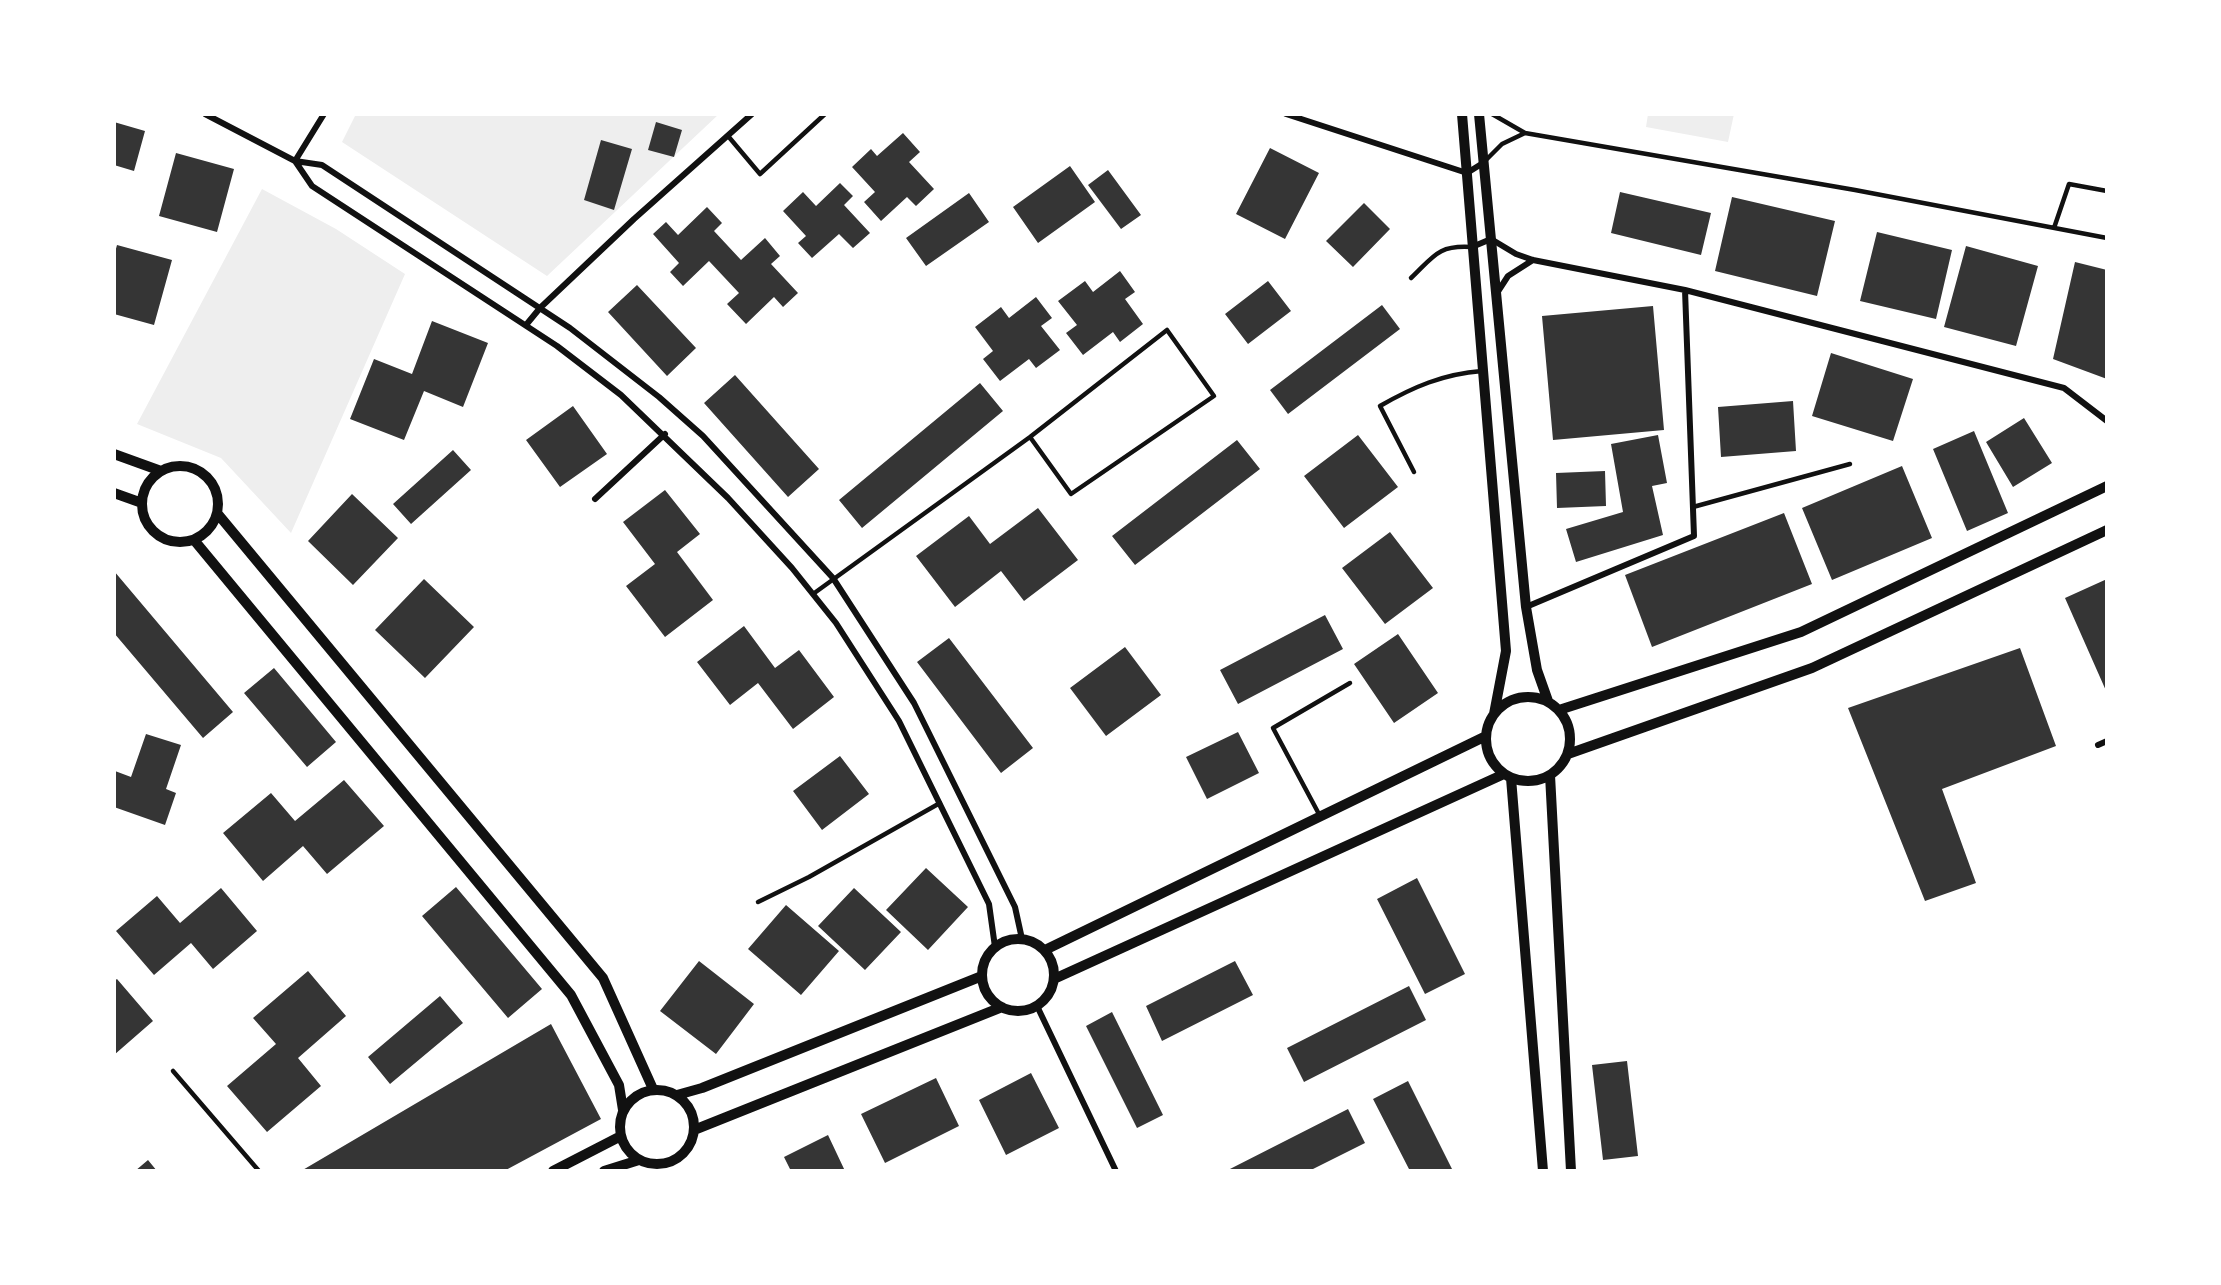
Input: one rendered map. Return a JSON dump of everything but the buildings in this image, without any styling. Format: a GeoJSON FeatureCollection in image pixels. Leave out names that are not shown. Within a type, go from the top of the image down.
{"type":"FeatureCollection","features":[{"type":"Feature","properties":{"kind":"street"},"geometry":{"type":"LineString","coordinates":[[205,114],[295,161],[322,165],[540,308],[659,397],[703,436],[833,578],[914,703],[1010,897],[1022,939]]}},
{"type":"Feature","properties":{"kind":"street"},"geometry":{"type":"LineString","coordinates":[[295,161],[324,114]]}},
{"type":"Feature","properties":{"kind":"street"},"geometry":{"type":"LineString","coordinates":[[526,326],[540,308],[752,114]]}},
{"type":"Feature","properties":{"kind":"street"},"geometry":{"type":"LineString","coordinates":[[1286,114],[1467,173]]}},
{"type":"Feature","properties":{"kind":"street"},"geometry":{"type":"LineString","coordinates":[[1462,114],[1506,651],[1494,714],[1486,736],[1490,757],[1507,776],[1524,781],[1538,780],[1550,775],[1561,766],[1568,754],[1569,728],[1559,710],[1548,701],[1526,696],[1513,699],[1494,714]]}},
{"type":"Feature","properties":{"kind":"street"},"geometry":{"type":"LineString","coordinates":[[1479,114],[1526,607],[1537,670],[1548,701]]}},
{"type":"Feature","properties":{"kind":"street"},"geometry":{"type":"LineString","coordinates":[[295,161],[312,186],[526,326],[621,395],[665,434],[728,498],[836,623],[899,721],[989,904],[995,947]]}},
{"type":"Feature","properties":{"kind":"street"},"geometry":{"type":"LineString","coordinates":[[1467,173],[1483,163]]}},
{"type":"Feature","properties":{"kind":"street"},"geometry":{"type":"LineString","coordinates":[[1472,247],[1491,239]]}},
{"type":"Feature","properties":{"kind":"street"},"geometry":{"type":"LineString","coordinates":[[1491,239],[1516,254],[1533,260],[1685,290],[2064,388],[2107,421]]}},
{"type":"Feature","properties":{"kind":"street"},"geometry":{"type":"LineString","coordinates":[[1496,295],[1508,276],[1533,260]]}},
{"type":"Feature","properties":{"kind":"street"},"geometry":{"type":"LineString","coordinates":[[1526,607],[1694,536],[1685,290]]}},
{"type":"Feature","properties":{"kind":"street"},"geometry":{"type":"LineString","coordinates":[[595,499],[665,434]]}},
{"type":"Feature","properties":{"kind":"street"},"geometry":{"type":"LineString","coordinates":[[114,454],[161,471]]}},
{"type":"Feature","properties":{"kind":"street"},"geometry":{"type":"LineString","coordinates":[[186,466],[203,473],[215,488],[217,513],[205,534],[194,540],[169,541],[158,536],[149,526],[142,503],[144,490],[151,479],[161,471],[186,466]]}},
{"type":"Feature","properties":{"kind":"street"},"geometry":{"type":"LineString","coordinates":[[1559,710],[1801,632],[2107,486]]}},
{"type":"Feature","properties":{"kind":"street"},"geometry":{"type":"LineString","coordinates":[[114,493],[142,503]]}},
{"type":"Feature","properties":{"kind":"street"},"geometry":{"type":"LineString","coordinates":[[217,513],[603,978],[653,1089]]}},
{"type":"Feature","properties":{"kind":"street"},"geometry":{"type":"LineString","coordinates":[[1568,754],[1812,668],[2107,530]]}},
{"type":"Feature","properties":{"kind":"street"},"geometry":{"type":"LineString","coordinates":[[194,540],[571,995],[619,1085],[623,1110],[621,1136],[631,1154],[639,1160],[659,1164],[679,1157],[692,1141],[694,1130],[691,1110],[677,1095],[666,1090],[653,1089],[630,1100],[623,1110]]}},
{"type":"Feature","properties":{"kind":"street"},"geometry":{"type":"LineString","coordinates":[[1045,950],[1486,736]]}},
{"type":"Feature","properties":{"kind":"street"},"geometry":{"type":"LineString","coordinates":[[2098,745],[2107,741]]}},
{"type":"Feature","properties":{"kind":"street"},"geometry":{"type":"LineString","coordinates":[[1550,775],[1571,1171]]}},
{"type":"Feature","properties":{"kind":"street"},"geometry":{"type":"LineString","coordinates":[[1054,979],[1507,776]]}},
{"type":"Feature","properties":{"kind":"street"},"geometry":{"type":"LineString","coordinates":[[1507,776],[1543,1171]]}},
{"type":"Feature","properties":{"kind":"street"},"geometry":{"type":"LineString","coordinates":[[1013,939],[1022,939],[1034,942],[1045,950],[1052,963],[1054,979],[1045,999],[1037,1006],[1019,1011],[1002,1007],[988,994],[982,976],[985,960],[995,947],[1013,939]]}},
{"type":"Feature","properties":{"kind":"street"},"geometry":{"type":"LineString","coordinates":[[677,1095],[702,1088],[982,976]]}},
{"type":"Feature","properties":{"kind":"street"},"geometry":{"type":"LineString","coordinates":[[1037,1006],[1116,1171]]}},
{"type":"Feature","properties":{"kind":"street"},"geometry":{"type":"LineString","coordinates":[[694,1130],[1002,1007]]}},
{"type":"Feature","properties":{"kind":"street"},"geometry":{"type":"LineString","coordinates":[[554,1171],[621,1136]]}},
{"type":"Feature","properties":{"kind":"street"},"geometry":{"type":"LineString","coordinates":[[604,1171],[639,1160]]}},
{"type":"Feature","properties":{"kind":"lane"},"geometry":{"type":"LineString","coordinates":[[728,136],[760,174],[825,114]]}},
{"type":"Feature","properties":{"kind":"lane"},"geometry":{"type":"LineString","coordinates":[[1492,114],[1525,133],[1855,190],[2107,238]]}},
{"type":"Feature","properties":{"kind":"lane"},"geometry":{"type":"LineString","coordinates":[[1483,163],[1502,144],[1525,133]]}},
{"type":"Feature","properties":{"kind":"lane"},"geometry":{"type":"LineString","coordinates":[[2054,228],[2069,184],[2107,191]]}},
{"type":"Feature","properties":{"kind":"lane"},"geometry":{"type":"LineString","coordinates":[[1411,278],[1442,249],[1451,246],[1472,247]]}},
{"type":"Feature","properties":{"kind":"lane"},"geometry":{"type":"LineString","coordinates":[[813,594],[1030,437],[1167,330],[1214,396],[1071,494],[1030,437]]}},
{"type":"Feature","properties":{"kind":"lane"},"geometry":{"type":"LineString","coordinates":[[1414,472],[1380,406],[1412,387],[1434,379],[1454,373],[1482,371]]}},
{"type":"Feature","properties":{"kind":"lane"},"geometry":{"type":"LineString","coordinates":[[1693,507],[1850,464]]}},
{"type":"Feature","properties":{"kind":"lane"},"geometry":{"type":"LineString","coordinates":[[1320,817],[1273,728],[1350,683]]}},
{"type":"Feature","properties":{"kind":"lane"},"geometry":{"type":"LineString","coordinates":[[758,902],[809,877],[940,803]]}},
{"type":"Feature","properties":{"kind":"lane"},"geometry":{"type":"LineString","coordinates":[[173,1071],[259,1171]]}},
{"type":"Feature","properties":{"kind":"shaded area"},"geometry":{"type":"Polygon","coordinates":[[[356,114],[719,114],[547,276],[342,142],[356,114]]]}},
{"type":"Feature","properties":{"kind":"shaded area"},"geometry":{"type":"Polygon","coordinates":[[[1648,114],[1734,114],[1728,142],[1646,127],[1648,114]]]}},
{"type":"Feature","properties":{"kind":"shaded area"},"geometry":{"type":"Polygon","coordinates":[[[262,189],[336,229],[405,274],[291,533],[221,458],[137,424],[262,189]]]}}]}
